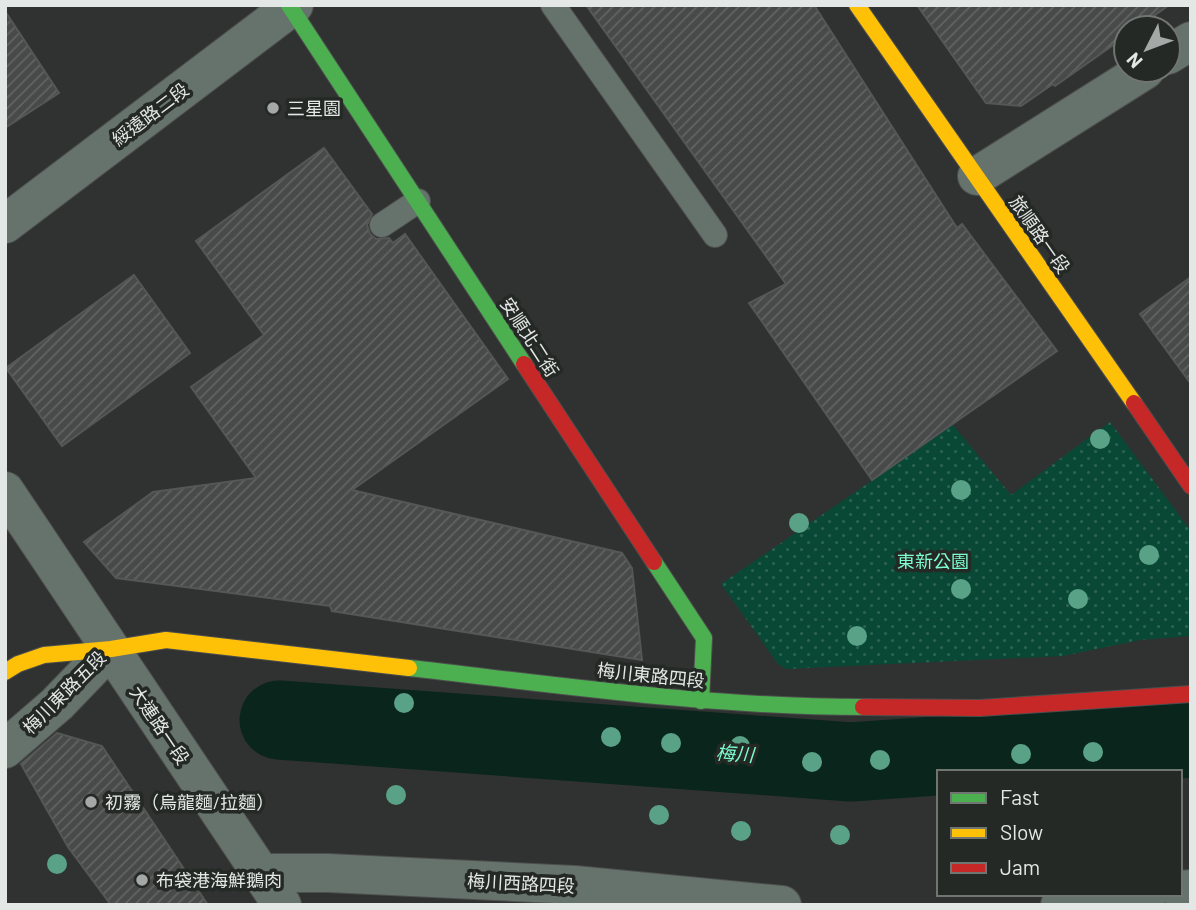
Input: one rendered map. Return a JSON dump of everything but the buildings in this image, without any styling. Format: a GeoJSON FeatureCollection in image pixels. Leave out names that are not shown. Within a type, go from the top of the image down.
{"type":"FeatureCollection","features":[{"type":"Feature","properties":{"kind":"street","name":"旅順路一段"},"geometry":{"type":"LineString","coordinates":[[857,5],[1191,486]]}},
{"type":"Feature","properties":{"kind":"street","name":"安順北二街"},"geometry":{"type":"LineString","coordinates":[[291,6],[704,638],[701,701]]}},
{"type":"Feature","properties":{"kind":"street","name":"綏遠路二段"},"geometry":{"type":"LineString","coordinates":[[5,224],[291,6]]}},
{"type":"Feature","properties":{"kind":"street"},"geometry":{"type":"LineString","coordinates":[[977,176],[1123,84]]}},
{"type":"Feature","properties":{"kind":"street","name":"大連路一段"},"geometry":{"type":"LineString","coordinates":[[5,491],[282,905]]}},
{"type":"Feature","properties":{"kind":"street","name":"梅川東路四段"},"geometry":{"type":"LineString","coordinates":[[110,649],[166,640],[701,701],[786,707],[979,708],[1191,694]]}},
{"type":"Feature","properties":{"kind":"street","name":"梅川東路五段"},"geometry":{"type":"LineString","coordinates":[[5,672],[19,663],[46,654],[110,649]]}},
{"type":"Feature","properties":{"kind":"street","name":"梅川東路五段"},"geometry":{"type":"LineString","coordinates":[[5,750],[57,704],[110,649]]}},
{"type":"Feature","properties":{"kind":"street","name":"梅川西路四段"},"geometry":{"type":"LineString","coordinates":[[260,873],[328,873],[575,885],[782,905]]}},
{"type":"Feature","properties":{"kind":"street"},"geometry":{"type":"LineString","coordinates":[[1060,905],[1132,896]]}},
{"type":"Feature","properties":{"kind":"lane"},"geometry":{"type":"LineString","coordinates":[[553,5],[715,235]]}},
{"type":"Feature","properties":{"kind":"lane"},"geometry":{"type":"LineString","coordinates":[[382,225],[418,201]]}},
{"type":"Feature","properties":{"kind":"green space","name":"東新公園"},"geometry":{"type":"Polygon","coordinates":[[[1110,422],[1191,531],[1191,636],[1140,640],[1063,656],[786,669],[778,664],[721,584],[953,425],[1011,495],[1110,422]]]}},
{"type":"Feature","properties":{"kind":"waterway","name":"梅川"},"geometry":{"type":"LineString","coordinates":[[279,720],[851,762],[1191,738]]}},
{"type":"Feature","properties":{"kind":"traffic: fast"},"geometry":{"type":"LineString","coordinates":[[289,5],[524,364]]}},
{"type":"Feature","properties":{"kind":"traffic: fast"},"geometry":{"type":"LineString","coordinates":[[654,562],[704,638],[701,701]]}},
{"type":"Feature","properties":{"kind":"traffic: fast"},"geometry":{"type":"LineString","coordinates":[[409,668],[692,699],[863,707]]}},
{"type":"Feature","properties":{"kind":"traffic: slow"},"geometry":{"type":"LineString","coordinates":[[857,5],[1134,403]]}},
{"type":"Feature","properties":{"kind":"traffic: slow"},"geometry":{"type":"LineString","coordinates":[[5,672],[18,664],[44,655],[111,649],[166,640],[409,668]]}},
{"type":"Feature","properties":{"kind":"traffic: jam"},"geometry":{"type":"LineString","coordinates":[[524,364],[654,562]]}},
{"type":"Feature","properties":{"kind":"traffic: jam"},"geometry":{"type":"LineString","coordinates":[[1134,403],[1191,486]]}},
{"type":"Feature","properties":{"kind":"traffic: jam"},"geometry":{"type":"LineString","coordinates":[[863,707],[980,708],[1191,694]]}},
{"type":"Feature","properties":{"kind":"place","name":"三星園"},"geometry":{"type":"Point","coordinates":[273,108]}},
{"type":"Feature","properties":{"kind":"place","name":"初霧（烏龍麵/拉麵）"},"geometry":{"type":"Point","coordinates":[91,802]}},
{"type":"Feature","properties":{"kind":"place","name":"布袋港海鮮鵝肉"},"geometry":{"type":"Point","coordinates":[142,880]}}]}
